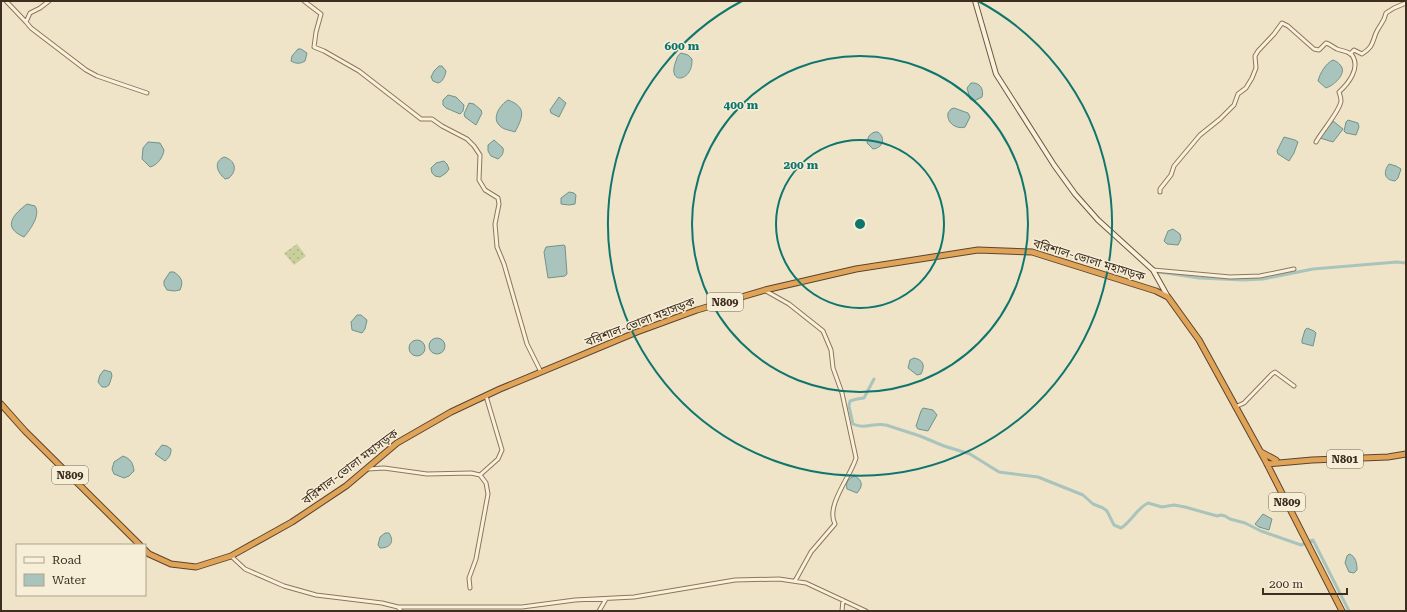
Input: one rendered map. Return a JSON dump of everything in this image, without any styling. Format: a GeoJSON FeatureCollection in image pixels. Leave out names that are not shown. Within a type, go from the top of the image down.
{"type":"FeatureCollection","features":[{"type":"Feature","properties":{"kind":"highway","name":"বরিশাল-ভোলা মহাসড়ক"},"geometry":{"type":"LineString","coordinates":[[146,551],[149,554],[171,564],[196,567],[231,556],[292,522],[346,486],[397,443],[451,412],[541,372],[650,327],[697,310],[765,290],[856,269],[978,250],[1032,252],[1168,296]]}},
{"type":"Feature","properties":{"kind":"highway","name":"N809"},"geometry":{"type":"LineString","coordinates":[[1168,296],[1199,340],[1266,462],[1342,611]]}},
{"type":"Feature","properties":{"kind":"highway","name":"N809"},"geometry":{"type":"LineString","coordinates":[[1,404],[25,431],[139,544]]}},
{"type":"Feature","properties":{"kind":"highway","name":"N801"},"geometry":{"type":"LineString","coordinates":[[1260,452],[1280,461]]}},
{"type":"Feature","properties":{"kind":"highway","name":"N801"},"geometry":{"type":"LineString","coordinates":[[1266,462],[1388,457],[1406,454]]}},
{"type":"Feature","properties":{"kind":"highway"},"geometry":{"type":"LineString","coordinates":[[1271,472],[1274,466],[1280,461]]}},
{"type":"Feature","properties":{"kind":"main road"},"geometry":{"type":"LineString","coordinates":[[975,1],[996,74],[1054,165],[1074,194],[1098,220],[1153,270],[1168,296]]}},
{"type":"Feature","properties":{"kind":"street"},"geometry":{"type":"LineString","coordinates":[[6,1],[38,34],[92,73],[147,93]]}},
{"type":"Feature","properties":{"kind":"street"},"geometry":{"type":"LineString","coordinates":[[26,22],[30,13],[49,1]]}},
{"type":"Feature","properties":{"kind":"street"},"geometry":{"type":"LineString","coordinates":[[304,1],[321,14],[314,47],[359,71],[421,118],[432,119],[467,139],[474,146],[480,156],[479,180],[484,190],[498,198],[499,204],[495,224],[497,247],[504,264],[527,344],[541,372]]}},
{"type":"Feature","properties":{"kind":"street"},"geometry":{"type":"LineString","coordinates":[[1350,54],[1354,50],[1362,54],[1368,49],[1374,42],[1376,33],[1386,19],[1386,13],[1406,3]]}},
{"type":"Feature","properties":{"kind":"street"},"geometry":{"type":"LineString","coordinates":[[1160,192],[1160,189],[1171,175],[1174,166],[1200,135],[1234,105],[1238,94],[1246,88],[1256,68],[1255,56],[1282,23],[1288,26],[1314,49],[1319,50],[1326,43],[1328,43],[1337,49],[1350,54],[1355,64],[1355,68],[1348,82],[1339,92],[1341,99],[1338,112],[1321,132],[1316,142]]}},
{"type":"Feature","properties":{"kind":"street"},"geometry":{"type":"LineString","coordinates":[[1153,270],[1230,277],[1260,276],[1294,268]]}},
{"type":"Feature","properties":{"kind":"street"},"geometry":{"type":"LineString","coordinates":[[765,290],[790,304],[823,331],[831,350],[856,458],[854,466],[842,487],[832,512],[832,520],[836,524],[812,552],[795,581]]}},
{"type":"Feature","properties":{"kind":"street"},"geometry":{"type":"LineString","coordinates":[[1235,407],[1244,403],[1275,372],[1294,386]]}},
{"type":"Feature","properties":{"kind":"street"},"geometry":{"type":"LineString","coordinates":[[480,475],[498,459],[502,450],[486,396]]}},
{"type":"Feature","properties":{"kind":"street"},"geometry":{"type":"LineString","coordinates":[[367,469],[384,468],[427,474],[471,473],[480,475],[486,483],[488,494],[476,559],[469,578],[470,588]]}},
{"type":"Feature","properties":{"kind":"street"},"geometry":{"type":"LineString","coordinates":[[231,556],[245,569],[284,586],[316,595],[382,603],[398,607],[500,609],[575,600],[634,597],[735,580],[779,579],[806,583],[866,611]]}},
{"type":"Feature","properties":{"kind":"street"},"geometry":{"type":"LineString","coordinates":[[598,611],[606,599]]}},
{"type":"Feature","properties":{"kind":"street"},"geometry":{"type":"LineString","coordinates":[[842,611],[843,600]]}},
{"type":"Feature","properties":{"kind":"street"},"geometry":{"type":"LineString","coordinates":[[398,607],[401,611]]}},
{"type":"Feature","properties":{"kind":"green space"},"geometry":{"type":"Polygon","coordinates":[[[297,244],[306,256],[294,265],[284,253],[297,244]]]}},
{"type":"Feature","properties":{"kind":"water"},"geometry":{"type":"Polygon","coordinates":[[[298,49],[301,49],[307,53],[305,61],[295,63],[291,61],[292,56],[298,49]]]}},
{"type":"Feature","properties":{"kind":"water"},"geometry":{"type":"Polygon","coordinates":[[[681,53],[688,55],[692,59],[689,73],[685,77],[681,78],[674,74],[674,69],[677,57],[681,53]]]}},
{"type":"Feature","properties":{"kind":"water"},"geometry":{"type":"Polygon","coordinates":[[[1333,60],[1341,66],[1342,73],[1332,85],[1326,88],[1318,81],[1328,63],[1333,60]]]}},
{"type":"Feature","properties":{"kind":"water"},"geometry":{"type":"Polygon","coordinates":[[[439,66],[442,66],[446,71],[442,80],[438,83],[433,81],[431,77],[439,66]]]}},
{"type":"Feature","properties":{"kind":"water"},"geometry":{"type":"Polygon","coordinates":[[[971,83],[979,85],[982,89],[982,97],[974,101],[970,99],[967,88],[971,83]]]}},
{"type":"Feature","properties":{"kind":"water"},"geometry":{"type":"Polygon","coordinates":[[[448,95],[456,97],[464,105],[463,111],[460,114],[446,108],[443,105],[443,100],[448,95]]]}},
{"type":"Feature","properties":{"kind":"water"},"geometry":{"type":"Polygon","coordinates":[[[559,97],[566,103],[559,117],[551,113],[550,110],[559,97]]]}},
{"type":"Feature","properties":{"kind":"water"},"geometry":{"type":"Polygon","coordinates":[[[508,100],[518,106],[522,113],[520,122],[515,132],[502,127],[497,123],[496,119],[500,108],[508,100]]]}},
{"type":"Feature","properties":{"kind":"water"},"geometry":{"type":"Polygon","coordinates":[[[469,103],[474,104],[481,110],[482,113],[476,125],[465,117],[464,114],[469,103]]]}},
{"type":"Feature","properties":{"kind":"water"},"geometry":{"type":"Polygon","coordinates":[[[954,108],[968,113],[970,117],[965,127],[962,128],[955,126],[950,122],[948,113],[954,108]]]}},
{"type":"Feature","properties":{"kind":"water"},"geometry":{"type":"Polygon","coordinates":[[[1348,120],[1358,123],[1359,127],[1356,135],[1346,133],[1344,131],[1348,120]]]}},
{"type":"Feature","properties":{"kind":"water"},"geometry":{"type":"Polygon","coordinates":[[[1333,121],[1343,129],[1333,142],[1320,138],[1333,121]]]}},
{"type":"Feature","properties":{"kind":"water"},"geometry":{"type":"Polygon","coordinates":[[[875,132],[880,134],[883,140],[879,147],[873,149],[867,143],[869,136],[875,132]]]}},
{"type":"Feature","properties":{"kind":"water"},"geometry":{"type":"Polygon","coordinates":[[[1284,137],[1298,142],[1289,161],[1278,154],[1277,151],[1284,137]]]}},
{"type":"Feature","properties":{"kind":"water"},"geometry":{"type":"Polygon","coordinates":[[[494,140],[503,148],[501,157],[498,159],[491,156],[488,151],[488,145],[494,140]]]}},
{"type":"Feature","properties":{"kind":"water"},"geometry":{"type":"Polygon","coordinates":[[[148,142],[160,143],[164,150],[160,160],[150,167],[142,159],[143,148],[148,142]]]}},
{"type":"Feature","properties":{"kind":"water"},"geometry":{"type":"Polygon","coordinates":[[[224,157],[231,160],[234,166],[234,172],[232,175],[225,179],[217,167],[218,162],[224,157]]]}},
{"type":"Feature","properties":{"kind":"water"},"geometry":{"type":"Polygon","coordinates":[[[444,161],[449,169],[440,177],[435,176],[432,173],[431,168],[436,163],[444,161]]]}},
{"type":"Feature","properties":{"kind":"water"},"geometry":{"type":"Polygon","coordinates":[[[1389,164],[1401,169],[1398,178],[1395,181],[1389,179],[1385,173],[1389,164]]]}},
{"type":"Feature","properties":{"kind":"water"},"geometry":{"type":"Polygon","coordinates":[[[569,192],[576,195],[575,204],[561,204],[561,198],[569,192]]]}},
{"type":"Feature","properties":{"kind":"water"},"geometry":{"type":"Polygon","coordinates":[[[27,204],[35,206],[37,214],[34,222],[24,237],[17,233],[11,225],[14,216],[27,204]]]}},
{"type":"Feature","properties":{"kind":"water"},"geometry":{"type":"Polygon","coordinates":[[[1173,229],[1180,234],[1181,239],[1178,245],[1167,244],[1164,241],[1168,231],[1173,229]]]}},
{"type":"Feature","properties":{"kind":"water"},"geometry":{"type":"Polygon","coordinates":[[[564,245],[567,274],[565,276],[548,278],[544,252],[546,247],[564,245]]]}},
{"type":"Feature","properties":{"kind":"water"},"geometry":{"type":"Polygon","coordinates":[[[170,272],[174,272],[180,278],[182,284],[180,290],[167,290],[164,285],[164,281],[170,272]]]}},
{"type":"Feature","properties":{"kind":"water"},"geometry":{"type":"Polygon","coordinates":[[[357,315],[361,315],[367,320],[365,329],[362,333],[352,330],[351,322],[357,315]]]}},
{"type":"Feature","properties":{"kind":"water"},"geometry":{"type":"Polygon","coordinates":[[[1307,328],[1316,333],[1313,346],[1302,343],[1305,330],[1307,328]]]}},
{"type":"Feature","properties":{"kind":"water"},"geometry":{"type":"Polygon","coordinates":[[[437,338],[444,343],[445,346],[440,353],[437,354],[430,349],[429,346],[434,339],[437,338]]]}},
{"type":"Feature","properties":{"kind":"water"},"geometry":{"type":"Polygon","coordinates":[[[414,340],[420,340],[425,345],[423,354],[420,356],[414,356],[409,351],[409,345],[414,340]]]}},
{"type":"Feature","properties":{"kind":"water"},"geometry":{"type":"Polygon","coordinates":[[[914,358],[920,360],[923,364],[921,374],[917,375],[908,368],[910,360],[914,358]]]}},
{"type":"Feature","properties":{"kind":"water"},"geometry":{"type":"Polygon","coordinates":[[[104,370],[111,372],[112,376],[109,385],[102,387],[98,382],[100,375],[104,370]]]}},
{"type":"Feature","properties":{"kind":"water"},"geometry":{"type":"Polygon","coordinates":[[[923,408],[933,410],[937,415],[928,431],[918,429],[916,426],[923,408]]]}},
{"type":"Feature","properties":{"kind":"water"},"geometry":{"type":"Polygon","coordinates":[[[162,445],[171,449],[170,456],[165,461],[155,454],[162,445]]]}},
{"type":"Feature","properties":{"kind":"water"},"geometry":{"type":"Polygon","coordinates":[[[123,456],[128,458],[131,462],[134,471],[129,476],[124,478],[114,474],[112,469],[114,462],[123,456]]]}},
{"type":"Feature","properties":{"kind":"water"},"geometry":{"type":"Polygon","coordinates":[[[855,476],[861,482],[857,493],[847,489],[848,481],[855,476]]]}},
{"type":"Feature","properties":{"kind":"water"},"geometry":{"type":"Polygon","coordinates":[[[1263,514],[1272,519],[1269,530],[1255,524],[1263,514]]]}},
{"type":"Feature","properties":{"kind":"water"},"geometry":{"type":"Polygon","coordinates":[[[385,533],[389,533],[391,536],[391,542],[389,546],[380,548],[378,545],[380,537],[385,533]]]}},
{"type":"Feature","properties":{"kind":"water"},"geometry":{"type":"Polygon","coordinates":[[[1349,554],[1355,558],[1357,570],[1354,573],[1349,572],[1345,563],[1349,554]]]}},
{"type":"Feature","properties":{"kind":"waterway"},"geometry":{"type":"LineString","coordinates":[[1159,272],[1199,278],[1243,280],[1263,279],[1313,269],[1397,262],[1406,263]]}},
{"type":"Feature","properties":{"kind":"waterway"},"geometry":{"type":"LineString","coordinates":[[874,379],[864,398],[850,401],[849,406],[853,424],[858,426],[877,424],[886,425],[970,454],[999,472],[1038,477],[1083,495],[1093,504],[1107,511],[1114,525],[1121,528],[1140,508],[1148,503],[1162,507],[1174,505],[1217,516],[1225,516],[1301,545],[1313,540],[1349,611]]}}]}
